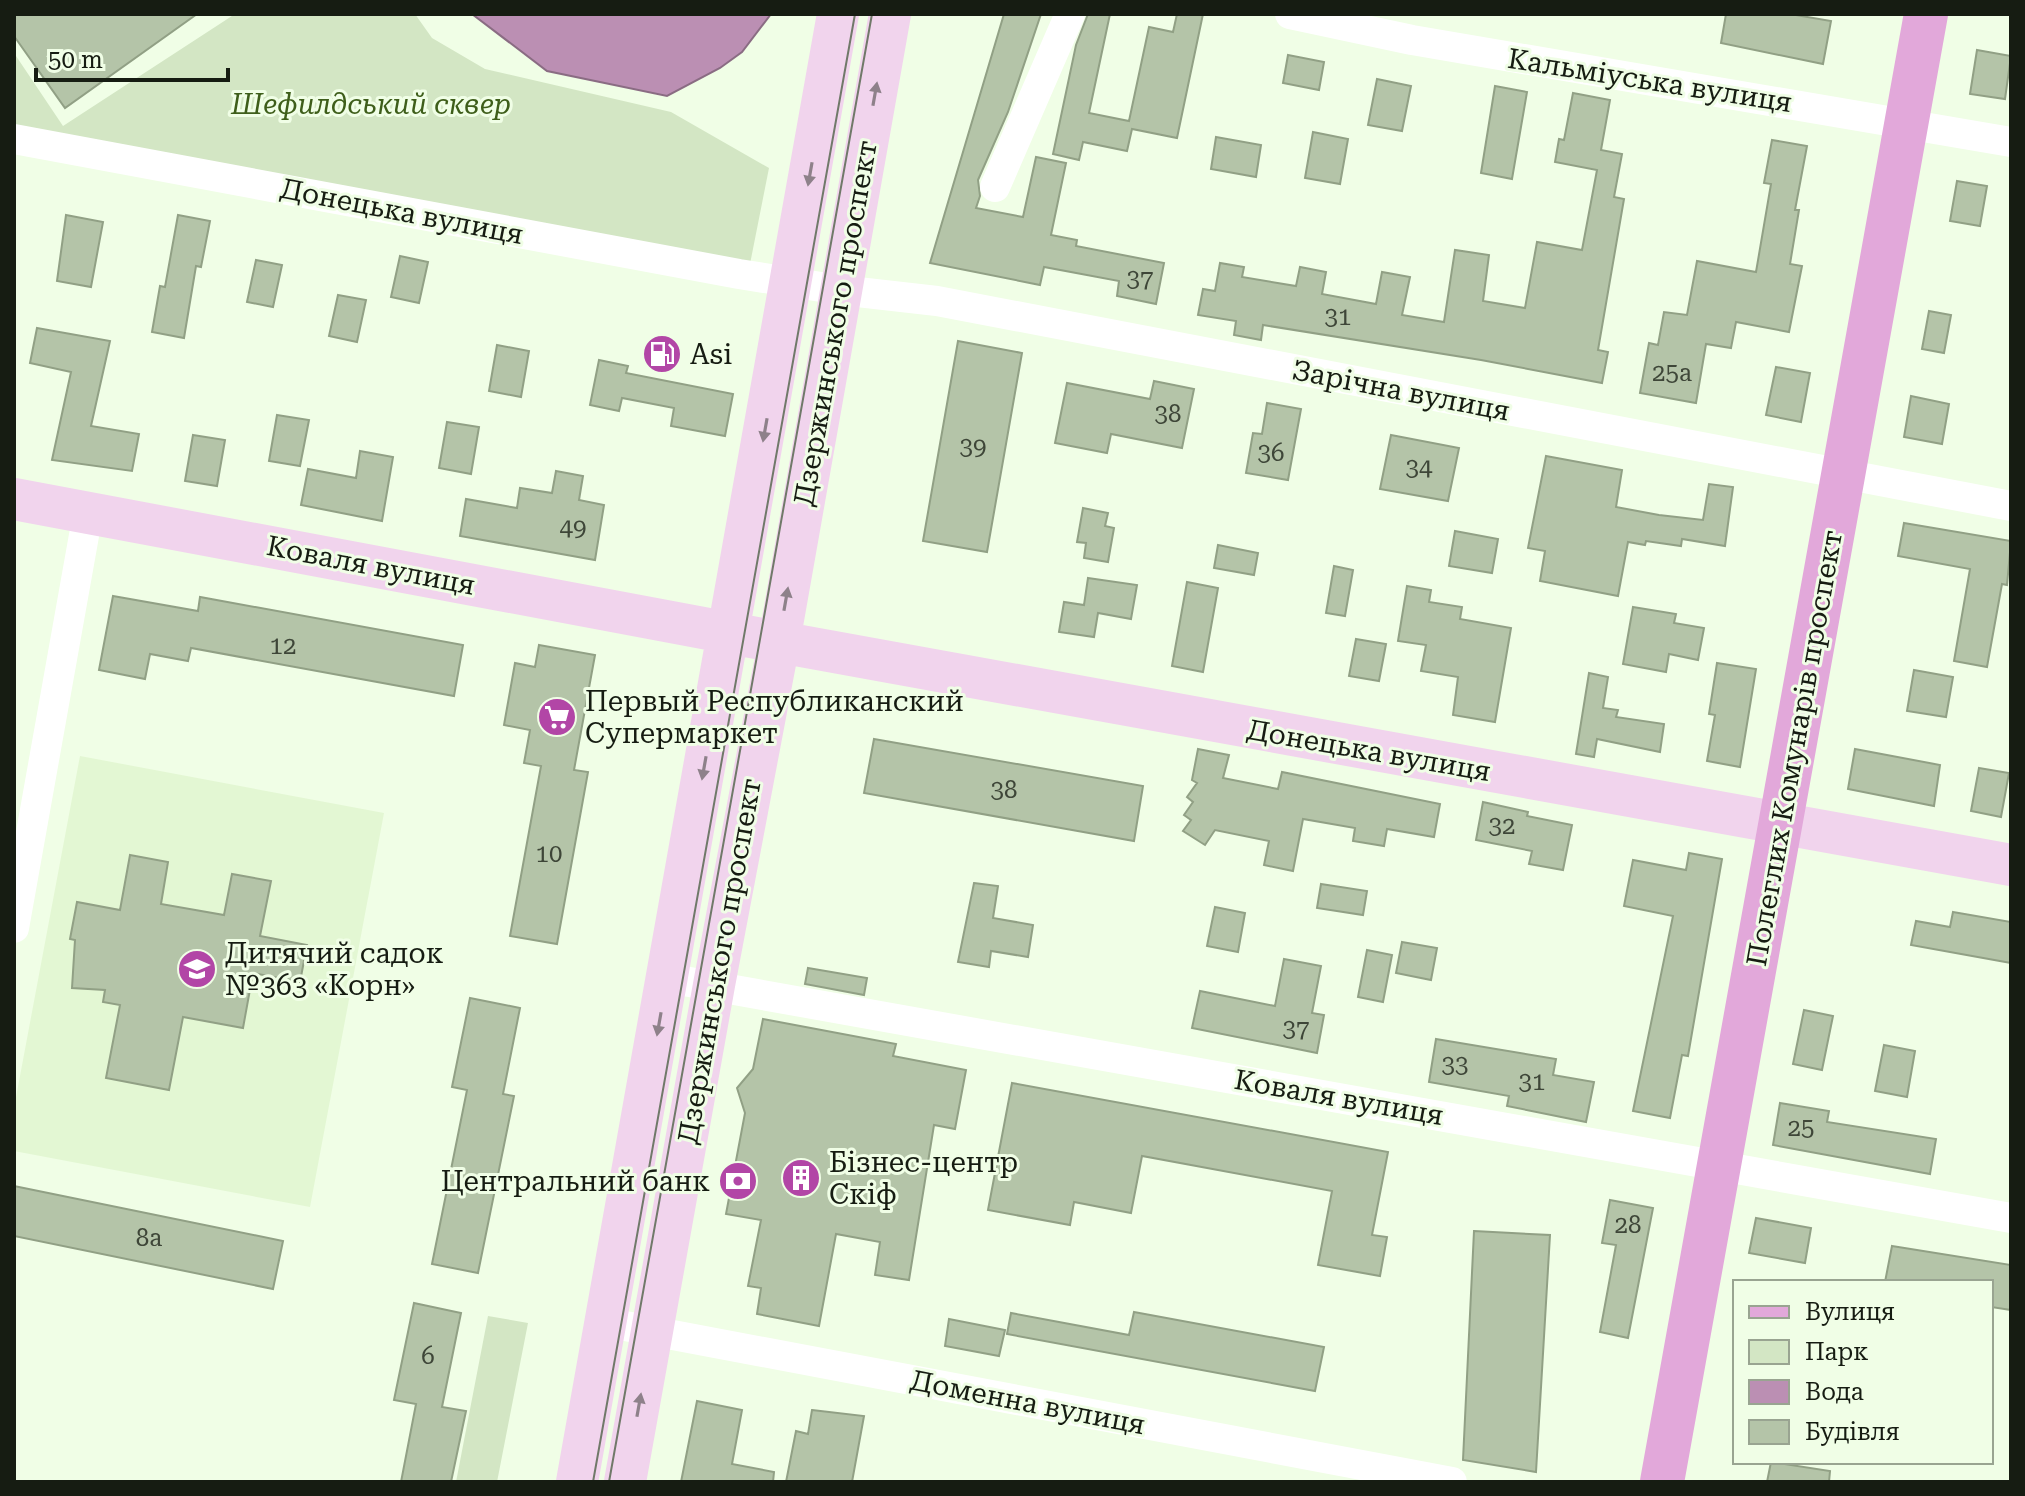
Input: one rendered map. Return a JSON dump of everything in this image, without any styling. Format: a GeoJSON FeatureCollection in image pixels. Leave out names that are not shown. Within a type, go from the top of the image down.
{"type":"FeatureCollection","features":[{"type":"Feature","properties":{"kind":"main road","name":"Полеглих Комунарів проспект"},"geometry":{"type":"LineString","coordinates":[[1662,1482],[1926,14]]}},
{"type":"Feature","properties":{"kind":"street","name":"Дзержинського проспект"},"geometry":{"type":"LineString","coordinates":[[577,1482],[838,14]]}},
{"type":"Feature","properties":{"kind":"street","name":"Дзержинського проспект"},"geometry":{"type":"LineString","coordinates":[[625,1482],[890,14]]}},
{"type":"Feature","properties":{"kind":"street"},"geometry":{"type":"LineString","coordinates":[[995,187],[1070,14]]}},
{"type":"Feature","properties":{"kind":"street","name":"Кальміуська вулиця"},"geometry":{"type":"LineString","coordinates":[[1290,14],[1412,40],[2011,142]]}},
{"type":"Feature","properties":{"kind":"street","name":"Донецька вулиця"},"geometry":{"type":"LineString","coordinates":[[14,139],[791,282]]}},
{"type":"Feature","properties":{"kind":"street","name":"Зарічна вулиця"},"geometry":{"type":"LineString","coordinates":[[791,282],[937,301],[2011,506]]}},
{"type":"Feature","properties":{"kind":"street","name":"Коваля вулиця"},"geometry":{"type":"LineString","coordinates":[[14,499],[728,633]]}},
{"type":"Feature","properties":{"kind":"street"},"geometry":{"type":"LineString","coordinates":[[14,928],[88,513]]}},
{"type":"Feature","properties":{"kind":"street","name":"Донецька вулиця"},"geometry":{"type":"LineString","coordinates":[[728,633],[2011,865]]}},
{"type":"Feature","properties":{"kind":"street","name":"Коваля вулиця"},"geometry":{"type":"LineString","coordinates":[[667,978],[2011,1218]]}},
{"type":"Feature","properties":{"kind":"street","name":"Доменна вулиця"},"geometry":{"type":"LineString","coordinates":[[604,1322],[1452,1482]]}},
{"type":"Feature","properties":{"kind":"shaded area","name":"Дитячий садок №363 «Корн»"},"geometry":{"type":"Polygon","coordinates":[[[80,756],[384,813],[310,1207],[14,1151],[14,1108],[80,756]]]}},
{"type":"Feature","properties":{"kind":"green space","name":"Шефилдський сквер"},"geometry":{"type":"Polygon","coordinates":[[[235,14],[415,14],[432,38],[485,69],[671,112],[769,168],[750,264],[14,129],[14,53],[63,126],[235,14]]]}},
{"type":"Feature","properties":{"kind":"green space"},"geometry":{"type":"Polygon","coordinates":[[[488,1316],[528,1323],[497,1482],[456,1482],[488,1316]]]}},
{"type":"Feature","properties":{"kind":"water"},"geometry":{"type":"Polygon","coordinates":[[[472,14],[771,14],[742,52],[720,68],[667,96],[547,71],[472,14]]]}},
{"type":"Feature","properties":{"kind":"building"},"geometry":{"type":"Polygon","coordinates":[[[14,14],[197,14],[65,108],[14,36],[14,14]]]}},
{"type":"Feature","properties":{"kind":"building"},"geometry":{"type":"Polygon","coordinates":[[[1004,14],[1041,14],[1008,112],[978,180],[980,196],[976,208],[1023,217],[1036,157],[1066,163],[1051,235],[1077,240],[1076,246],[1164,263],[1156,304],[1117,296],[1119,281],[1044,267],[1040,285],[930,263],[1004,14]]]}},
{"type":"Feature","properties":{"kind":"building"},"geometry":{"type":"Polygon","coordinates":[[[1088,14],[1110,14],[1089,113],[1129,121],[1149,27],[1173,32],[1177,14],[1203,14],[1177,138],[1132,129],[1127,151],[1083,142],[1079,160],[1053,154],[1076,45],[1088,14]]]}},
{"type":"Feature","properties":{"kind":"building"},"geometry":{"type":"Polygon","coordinates":[[[1726,14],[1790,14],[1831,21],[1823,64],[1721,43],[1726,14]]]}},
{"type":"Feature","properties":{"kind":"building"},"geometry":{"type":"Polygon","coordinates":[[[1977,50],[2011,56],[2005,99],[1970,94],[1977,50]]]}},
{"type":"Feature","properties":{"kind":"building"},"geometry":{"type":"Polygon","coordinates":[[[1288,55],[1324,62],[1319,90],[1283,83],[1288,55]]]}},
{"type":"Feature","properties":{"kind":"building"},"geometry":{"type":"Polygon","coordinates":[[[1377,79],[1411,86],[1402,131],[1368,125],[1377,79]]]}},
{"type":"Feature","properties":{"kind":"building"},"geometry":{"type":"Polygon","coordinates":[[[1495,86],[1527,92],[1512,179],[1481,173],[1495,86]]]}},
{"type":"Feature","properties":{"kind":"building"},"geometry":{"type":"Polygon","coordinates":[[[1573,93],[1610,100],[1601,150],[1622,154],[1614,197],[1624,199],[1598,350],[1608,352],[1602,383],[1263,325],[1261,340],[1234,335],[1236,321],[1198,315],[1203,289],[1215,291],[1220,263],[1244,267],[1242,277],[1296,286],[1300,267],[1326,272],[1322,294],[1376,304],[1382,272],[1410,277],[1402,315],[1444,322],[1455,250],[1489,255],[1483,301],[1525,308],[1537,242],[1582,250],[1597,170],[1555,162],[1559,139],[1564,140],[1573,93]]]}},
{"type":"Feature","properties":{"kind":"building"},"geometry":{"type":"Polygon","coordinates":[[[1313,132],[1348,139],[1340,184],[1305,178],[1313,132]]]}},
{"type":"Feature","properties":{"kind":"building"},"geometry":{"type":"Polygon","coordinates":[[[1216,137],[1261,145],[1256,177],[1211,169],[1216,137]]]}},
{"type":"Feature","properties":{"kind":"building"},"geometry":{"type":"Polygon","coordinates":[[[1772,140],[1807,146],[1795,210],[1799,210],[1790,264],[1802,266],[1789,332],[1736,322],[1731,348],[1706,344],[1696,403],[1640,393],[1649,343],[1658,345],[1664,312],[1687,315],[1697,261],[1756,272],[1771,184],[1764,183],[1772,140]]]}},
{"type":"Feature","properties":{"kind":"building"},"geometry":{"type":"Polygon","coordinates":[[[1957,181],[1987,186],[1980,226],[1950,221],[1957,181]]]}},
{"type":"Feature","properties":{"kind":"building"},"geometry":{"type":"Polygon","coordinates":[[[66,215],[103,222],[91,287],[57,281],[66,215]]]}},
{"type":"Feature","properties":{"kind":"building"},"geometry":{"type":"Polygon","coordinates":[[[178,215],[210,221],[201,267],[196,266],[184,338],[152,332],[160,286],[165,287],[178,215]]]}},
{"type":"Feature","properties":{"kind":"building"},"geometry":{"type":"Polygon","coordinates":[[[400,256],[428,262],[419,303],[391,297],[400,256]]]}},
{"type":"Feature","properties":{"kind":"building"},"geometry":{"type":"Polygon","coordinates":[[[256,260],[282,265],[273,307],[247,302],[256,260]]]}},
{"type":"Feature","properties":{"kind":"building"},"geometry":{"type":"Polygon","coordinates":[[[338,295],[366,300],[357,342],[329,336],[338,295]]]}},
{"type":"Feature","properties":{"kind":"building"},"geometry":{"type":"Polygon","coordinates":[[[1929,311],[1951,315],[1944,353],[1922,349],[1929,311]]]}},
{"type":"Feature","properties":{"kind":"building"},"geometry":{"type":"Polygon","coordinates":[[[37,328],[110,341],[91,426],[139,434],[132,471],[52,460],[71,372],[30,363],[37,328]]]}},
{"type":"Feature","properties":{"kind":"building"},"geometry":{"type":"Polygon","coordinates":[[[958,341],[1022,353],[987,552],[923,541],[958,341]]]}},
{"type":"Feature","properties":{"kind":"building"},"geometry":{"type":"Polygon","coordinates":[[[497,345],[529,351],[521,397],[489,391],[497,345]]]}},
{"type":"Feature","properties":{"kind":"building"},"geometry":{"type":"Polygon","coordinates":[[[599,360],[628,366],[626,373],[733,394],[725,436],[671,426],[674,408],[622,398],[619,411],[590,405],[599,360]]]}},
{"type":"Feature","properties":{"kind":"building"},"geometry":{"type":"Polygon","coordinates":[[[1776,367],[1810,373],[1801,422],[1766,415],[1776,367]]]}},
{"type":"Feature","properties":{"kind":"building"},"geometry":{"type":"Polygon","coordinates":[[[1154,381],[1194,389],[1182,448],[1111,434],[1107,453],[1055,443],[1067,383],[1150,399],[1154,381]]]}},
{"type":"Feature","properties":{"kind":"building"},"geometry":{"type":"Polygon","coordinates":[[[1911,396],[1949,404],[1942,444],[1904,437],[1911,396]]]}},
{"type":"Feature","properties":{"kind":"building"},"geometry":{"type":"Polygon","coordinates":[[[1267,403],[1301,409],[1288,480],[1246,473],[1253,433],[1262,434],[1267,403]]]}},
{"type":"Feature","properties":{"kind":"building"},"geometry":{"type":"Polygon","coordinates":[[[277,415],[309,420],[300,466],[269,461],[277,415]]]}},
{"type":"Feature","properties":{"kind":"building"},"geometry":{"type":"Polygon","coordinates":[[[447,422],[479,427],[471,474],[439,468],[447,422]]]}},
{"type":"Feature","properties":{"kind":"building"},"geometry":{"type":"Polygon","coordinates":[[[193,435],[225,440],[217,486],[185,481],[193,435]]]}},
{"type":"Feature","properties":{"kind":"building"},"geometry":{"type":"Polygon","coordinates":[[[1391,435],[1459,448],[1448,501],[1380,489],[1391,435]]]}},
{"type":"Feature","properties":{"kind":"building"},"geometry":{"type":"Polygon","coordinates":[[[360,451],[393,457],[382,521],[301,505],[308,469],[356,478],[360,451]]]}},
{"type":"Feature","properties":{"kind":"building"},"geometry":{"type":"Polygon","coordinates":[[[1546,456],[1622,470],[1616,507],[1659,515],[1703,520],[1709,484],[1733,487],[1725,546],[1682,539],[1681,546],[1628,542],[1618,596],[1540,581],[1545,551],[1528,548],[1546,456]]]}},
{"type":"Feature","properties":{"kind":"building"},"geometry":{"type":"Polygon","coordinates":[[[556,471],[583,476],[579,500],[604,505],[595,560],[460,536],[466,499],[517,508],[520,488],[552,493],[556,471]]]}},
{"type":"Feature","properties":{"kind":"building"},"geometry":{"type":"Polygon","coordinates":[[[1083,508],[1108,513],[1105,526],[1114,528],[1108,562],[1084,558],[1086,543],[1077,542],[1083,508]]]}},
{"type":"Feature","properties":{"kind":"building"},"geometry":{"type":"Polygon","coordinates":[[[1904,523],[2011,541],[2007,585],[2002,584],[1987,667],[1954,661],[1970,569],[1898,556],[1904,523]]]}},
{"type":"Feature","properties":{"kind":"building"},"geometry":{"type":"Polygon","coordinates":[[[1455,531],[1498,539],[1492,573],[1449,566],[1455,531]]]}},
{"type":"Feature","properties":{"kind":"building"},"geometry":{"type":"Polygon","coordinates":[[[1218,545],[1258,553],[1254,575],[1214,568],[1218,545]]]}},
{"type":"Feature","properties":{"kind":"building"},"geometry":{"type":"Polygon","coordinates":[[[1334,566],[1353,570],[1345,616],[1326,613],[1334,566]]]}},
{"type":"Feature","properties":{"kind":"building"},"geometry":{"type":"Polygon","coordinates":[[[1088,578],[1137,585],[1131,619],[1098,613],[1094,637],[1059,632],[1064,602],[1084,605],[1088,578]]]}},
{"type":"Feature","properties":{"kind":"building"},"geometry":{"type":"Polygon","coordinates":[[[1187,582],[1218,588],[1203,672],[1172,666],[1187,582]]]}},
{"type":"Feature","properties":{"kind":"building"},"geometry":{"type":"Polygon","coordinates":[[[1407,586],[1431,590],[1429,602],[1462,607],[1460,619],[1511,628],[1495,722],[1453,715],[1458,677],[1421,671],[1426,645],[1398,641],[1407,586]]]}},
{"type":"Feature","properties":{"kind":"building"},"geometry":{"type":"Polygon","coordinates":[[[113,596],[198,611],[200,597],[463,645],[454,696],[191,648],[188,661],[150,654],[145,679],[99,670],[113,596]]]}},
{"type":"Feature","properties":{"kind":"building"},"geometry":{"type":"Polygon","coordinates":[[[1633,607],[1676,614],[1674,623],[1704,628],[1698,660],[1669,654],[1666,672],[1623,664],[1633,607]]]}},
{"type":"Feature","properties":{"kind":"building"},"geometry":{"type":"Polygon","coordinates":[[[1356,639],[1386,644],[1379,681],[1349,676],[1356,639]]]}},
{"type":"Feature","properties":{"kind":"building"},"geometry":{"type":"Polygon","coordinates":[[[539,645],[595,655],[574,770],[588,772],[557,944],[510,936],[541,766],[524,763],[530,730],[504,725],[515,663],[535,667],[539,645]]]}},
{"type":"Feature","properties":{"kind":"building"},"geometry":{"type":"Polygon","coordinates":[[[1717,663],[1756,669],[1740,767],[1707,761],[1715,715],[1709,714],[1717,663]]]}},
{"type":"Feature","properties":{"kind":"building"},"geometry":{"type":"Polygon","coordinates":[[[1914,670],[1953,677],[1946,717],[1907,711],[1914,670]]]}},
{"type":"Feature","properties":{"kind":"building"},"geometry":{"type":"Polygon","coordinates":[[[1589,673],[1608,677],[1603,708],[1618,710],[1616,717],[1664,724],[1660,752],[1597,739],[1594,757],[1576,754],[1589,673]]]}},
{"type":"Feature","properties":{"kind":"building"},"geometry":{"type":"Polygon","coordinates":[[[874,739],[1143,786],[1134,841],[864,793],[874,739]]]}},
{"type":"Feature","properties":{"kind":"building"},"geometry":{"type":"Polygon","coordinates":[[[1198,749],[1229,755],[1223,778],[1278,789],[1282,772],[1440,804],[1434,837],[1387,829],[1384,846],[1353,841],[1355,828],[1303,819],[1293,871],[1264,865],[1269,841],[1215,830],[1205,845],[1183,831],[1191,820],[1184,815],[1193,802],[1187,797],[1197,783],[1192,780],[1198,749]]]}},
{"type":"Feature","properties":{"kind":"building"},"geometry":{"type":"Polygon","coordinates":[[[1855,749],[1940,765],[1934,806],[1848,789],[1855,749]]]}},
{"type":"Feature","properties":{"kind":"building"},"geometry":{"type":"Polygon","coordinates":[[[1979,768],[2009,773],[2001,817],[1971,811],[1979,768]]]}},
{"type":"Feature","properties":{"kind":"building"},"geometry":{"type":"Polygon","coordinates":[[[1483,802],[1528,812],[1527,816],[1572,825],[1563,870],[1529,864],[1532,851],[1476,840],[1483,802]]]}},
{"type":"Feature","properties":{"kind":"building"},"geometry":{"type":"Polygon","coordinates":[[[1689,853],[1722,859],[1688,1056],[1682,1055],[1670,1118],[1633,1111],[1673,916],[1624,906],[1633,860],[1686,870],[1689,853]]]}},
{"type":"Feature","properties":{"kind":"building"},"geometry":{"type":"Polygon","coordinates":[[[130,855],[168,862],[161,904],[224,915],[232,874],[271,881],[260,936],[307,945],[300,982],[253,973],[243,1028],[183,1017],[169,1090],[106,1078],[120,1005],[103,1002],[105,990],[72,988],[75,940],[70,939],[77,902],[120,910],[130,855]]]}},
{"type":"Feature","properties":{"kind":"building"},"geometry":{"type":"Polygon","coordinates":[[[974,883],[998,886],[993,918],[1033,925],[1028,957],[991,951],[989,967],[958,962],[974,883]]]}},
{"type":"Feature","properties":{"kind":"building"},"geometry":{"type":"Polygon","coordinates":[[[1321,884],[1367,891],[1363,915],[1317,908],[1321,884]]]}},
{"type":"Feature","properties":{"kind":"building"},"geometry":{"type":"Polygon","coordinates":[[[1215,907],[1245,913],[1238,952],[1207,946],[1215,907]]]}},
{"type":"Feature","properties":{"kind":"building"},"geometry":{"type":"Polygon","coordinates":[[[1953,912],[2011,922],[2011,963],[1911,945],[1916,921],[1950,927],[1953,912]]]}},
{"type":"Feature","properties":{"kind":"building"},"geometry":{"type":"Polygon","coordinates":[[[1402,942],[1437,948],[1431,980],[1396,973],[1402,942]]]}},
{"type":"Feature","properties":{"kind":"building"},"geometry":{"type":"Polygon","coordinates":[[[1367,950],[1392,955],[1383,1002],[1358,997],[1367,950]]]}},
{"type":"Feature","properties":{"kind":"building"},"geometry":{"type":"Polygon","coordinates":[[[1284,959],[1321,966],[1312,1013],[1324,1015],[1317,1053],[1192,1028],[1200,991],[1275,1006],[1284,959]]]}},
{"type":"Feature","properties":{"kind":"building"},"geometry":{"type":"Polygon","coordinates":[[[808,968],[867,978],[864,995],[805,984],[808,968]]]}},
{"type":"Feature","properties":{"kind":"building"},"geometry":{"type":"Polygon","coordinates":[[[470,998],[520,1008],[503,1094],[514,1096],[478,1273],[432,1264],[467,1090],[452,1087],[470,998]]]}},
{"type":"Feature","properties":{"kind":"building"},"geometry":{"type":"Polygon","coordinates":[[[1804,1010],[1833,1016],[1822,1070],[1793,1064],[1804,1010]]]}},
{"type":"Feature","properties":{"kind":"building","name":"Бізнес-центр Скіф"},"geometry":{"type":"Polygon","coordinates":[[[763,1019],[896,1044],[893,1056],[966,1070],[955,1129],[934,1125],[909,1280],[875,1275],[880,1242],[836,1234],[819,1326],[757,1314],[761,1288],[748,1286],[761,1220],[726,1214],[745,1113],[737,1088],[753,1069],[763,1019]]]}},
{"type":"Feature","properties":{"kind":"building"},"geometry":{"type":"Polygon","coordinates":[[[1436,1039],[1556,1059],[1553,1075],[1594,1082],[1586,1122],[1507,1106],[1509,1096],[1429,1082],[1436,1039]]]}},
{"type":"Feature","properties":{"kind":"building"},"geometry":{"type":"Polygon","coordinates":[[[1884,1045],[1915,1051],[1907,1097],[1875,1091],[1884,1045]]]}},
{"type":"Feature","properties":{"kind":"building"},"geometry":{"type":"Polygon","coordinates":[[[1012,1083],[1388,1152],[1372,1235],[1387,1237],[1380,1276],[1318,1265],[1332,1191],[1142,1156],[1131,1213],[1074,1202],[1070,1225],[988,1210],[1012,1083]]]}},
{"type":"Feature","properties":{"kind":"building"},"geometry":{"type":"Polygon","coordinates":[[[1780,1103],[1829,1111],[1827,1122],[1936,1139],[1930,1174],[1773,1145],[1780,1103]]]}},
{"type":"Feature","properties":{"kind":"building"},"geometry":{"type":"Polygon","coordinates":[[[14,1186],[283,1241],[273,1289],[14,1236],[14,1186]]]}},
{"type":"Feature","properties":{"kind":"building"},"geometry":{"type":"Polygon","coordinates":[[[1610,1200],[1653,1208],[1628,1338],[1600,1332],[1616,1245],[1602,1243],[1610,1200]]]}},
{"type":"Feature","properties":{"kind":"building"},"geometry":{"type":"Polygon","coordinates":[[[1756,1218],[1811,1228],[1805,1263],[1749,1253],[1756,1218]]]}},
{"type":"Feature","properties":{"kind":"building"},"geometry":{"type":"Polygon","coordinates":[[[1474,1231],[1550,1235],[1536,1472],[1463,1460],[1474,1231]]]}},
{"type":"Feature","properties":{"kind":"building"},"geometry":{"type":"Polygon","coordinates":[[[1892,1246],[2011,1265],[2011,1310],[1993,1307],[1993,1280],[1885,1280],[1892,1246]]]}},
{"type":"Feature","properties":{"kind":"building"},"geometry":{"type":"Polygon","coordinates":[[[414,1303],[461,1313],[442,1407],[466,1411],[451,1482],[401,1482],[416,1404],[394,1400],[414,1303]]]}},
{"type":"Feature","properties":{"kind":"building"},"geometry":{"type":"Polygon","coordinates":[[[1134,1312],[1324,1347],[1315,1391],[1007,1334],[1011,1313],[1129,1335],[1134,1312]]]}},
{"type":"Feature","properties":{"kind":"building"},"geometry":{"type":"Polygon","coordinates":[[[949,1319],[1005,1330],[999,1356],[945,1346],[949,1319]]]}},
{"type":"Feature","properties":{"kind":"building"},"geometry":{"type":"Polygon","coordinates":[[[697,1401],[742,1410],[732,1464],[774,1472],[773,1482],[681,1482],[697,1401]]]}},
{"type":"Feature","properties":{"kind":"building"},"geometry":{"type":"Polygon","coordinates":[[[812,1410],[864,1416],[852,1482],[786,1482],[796,1431],[808,1434],[812,1410]]]}},
{"type":"Feature","properties":{"kind":"building"},"geometry":{"type":"Polygon","coordinates":[[[1771,1464],[1830,1471],[1829,1482],[1767,1482],[1771,1464]]]}},
{"type":"Feature","properties":{"kind":"tram line"},"geometry":{"type":"LineString","coordinates":[[593,1482],[855,14]]}},
{"type":"Feature","properties":{"kind":"tram line"},"geometry":{"type":"LineString","coordinates":[[609,1482],[872,14]]}},
{"type":"Feature","properties":{"kind":"place","name":"Asi"},"geometry":{"type":"Point","coordinates":[662,354]}},
{"type":"Feature","properties":{"kind":"place","name":"Первый Республиканский Супермаркет"},"geometry":{"type":"Point","coordinates":[557,717]}},
{"type":"Feature","properties":{"kind":"place","name":"Дитячий садок №363 «Корн»"},"geometry":{"type":"Point","coordinates":[197,969]}},
{"type":"Feature","properties":{"kind":"place","name":"Бізнес-центр Скіф"},"geometry":{"type":"Point","coordinates":[801,1178]}},
{"type":"Feature","properties":{"kind":"place","name":"Центральний банк"},"geometry":{"type":"Point","coordinates":[738,1181]}}]}
